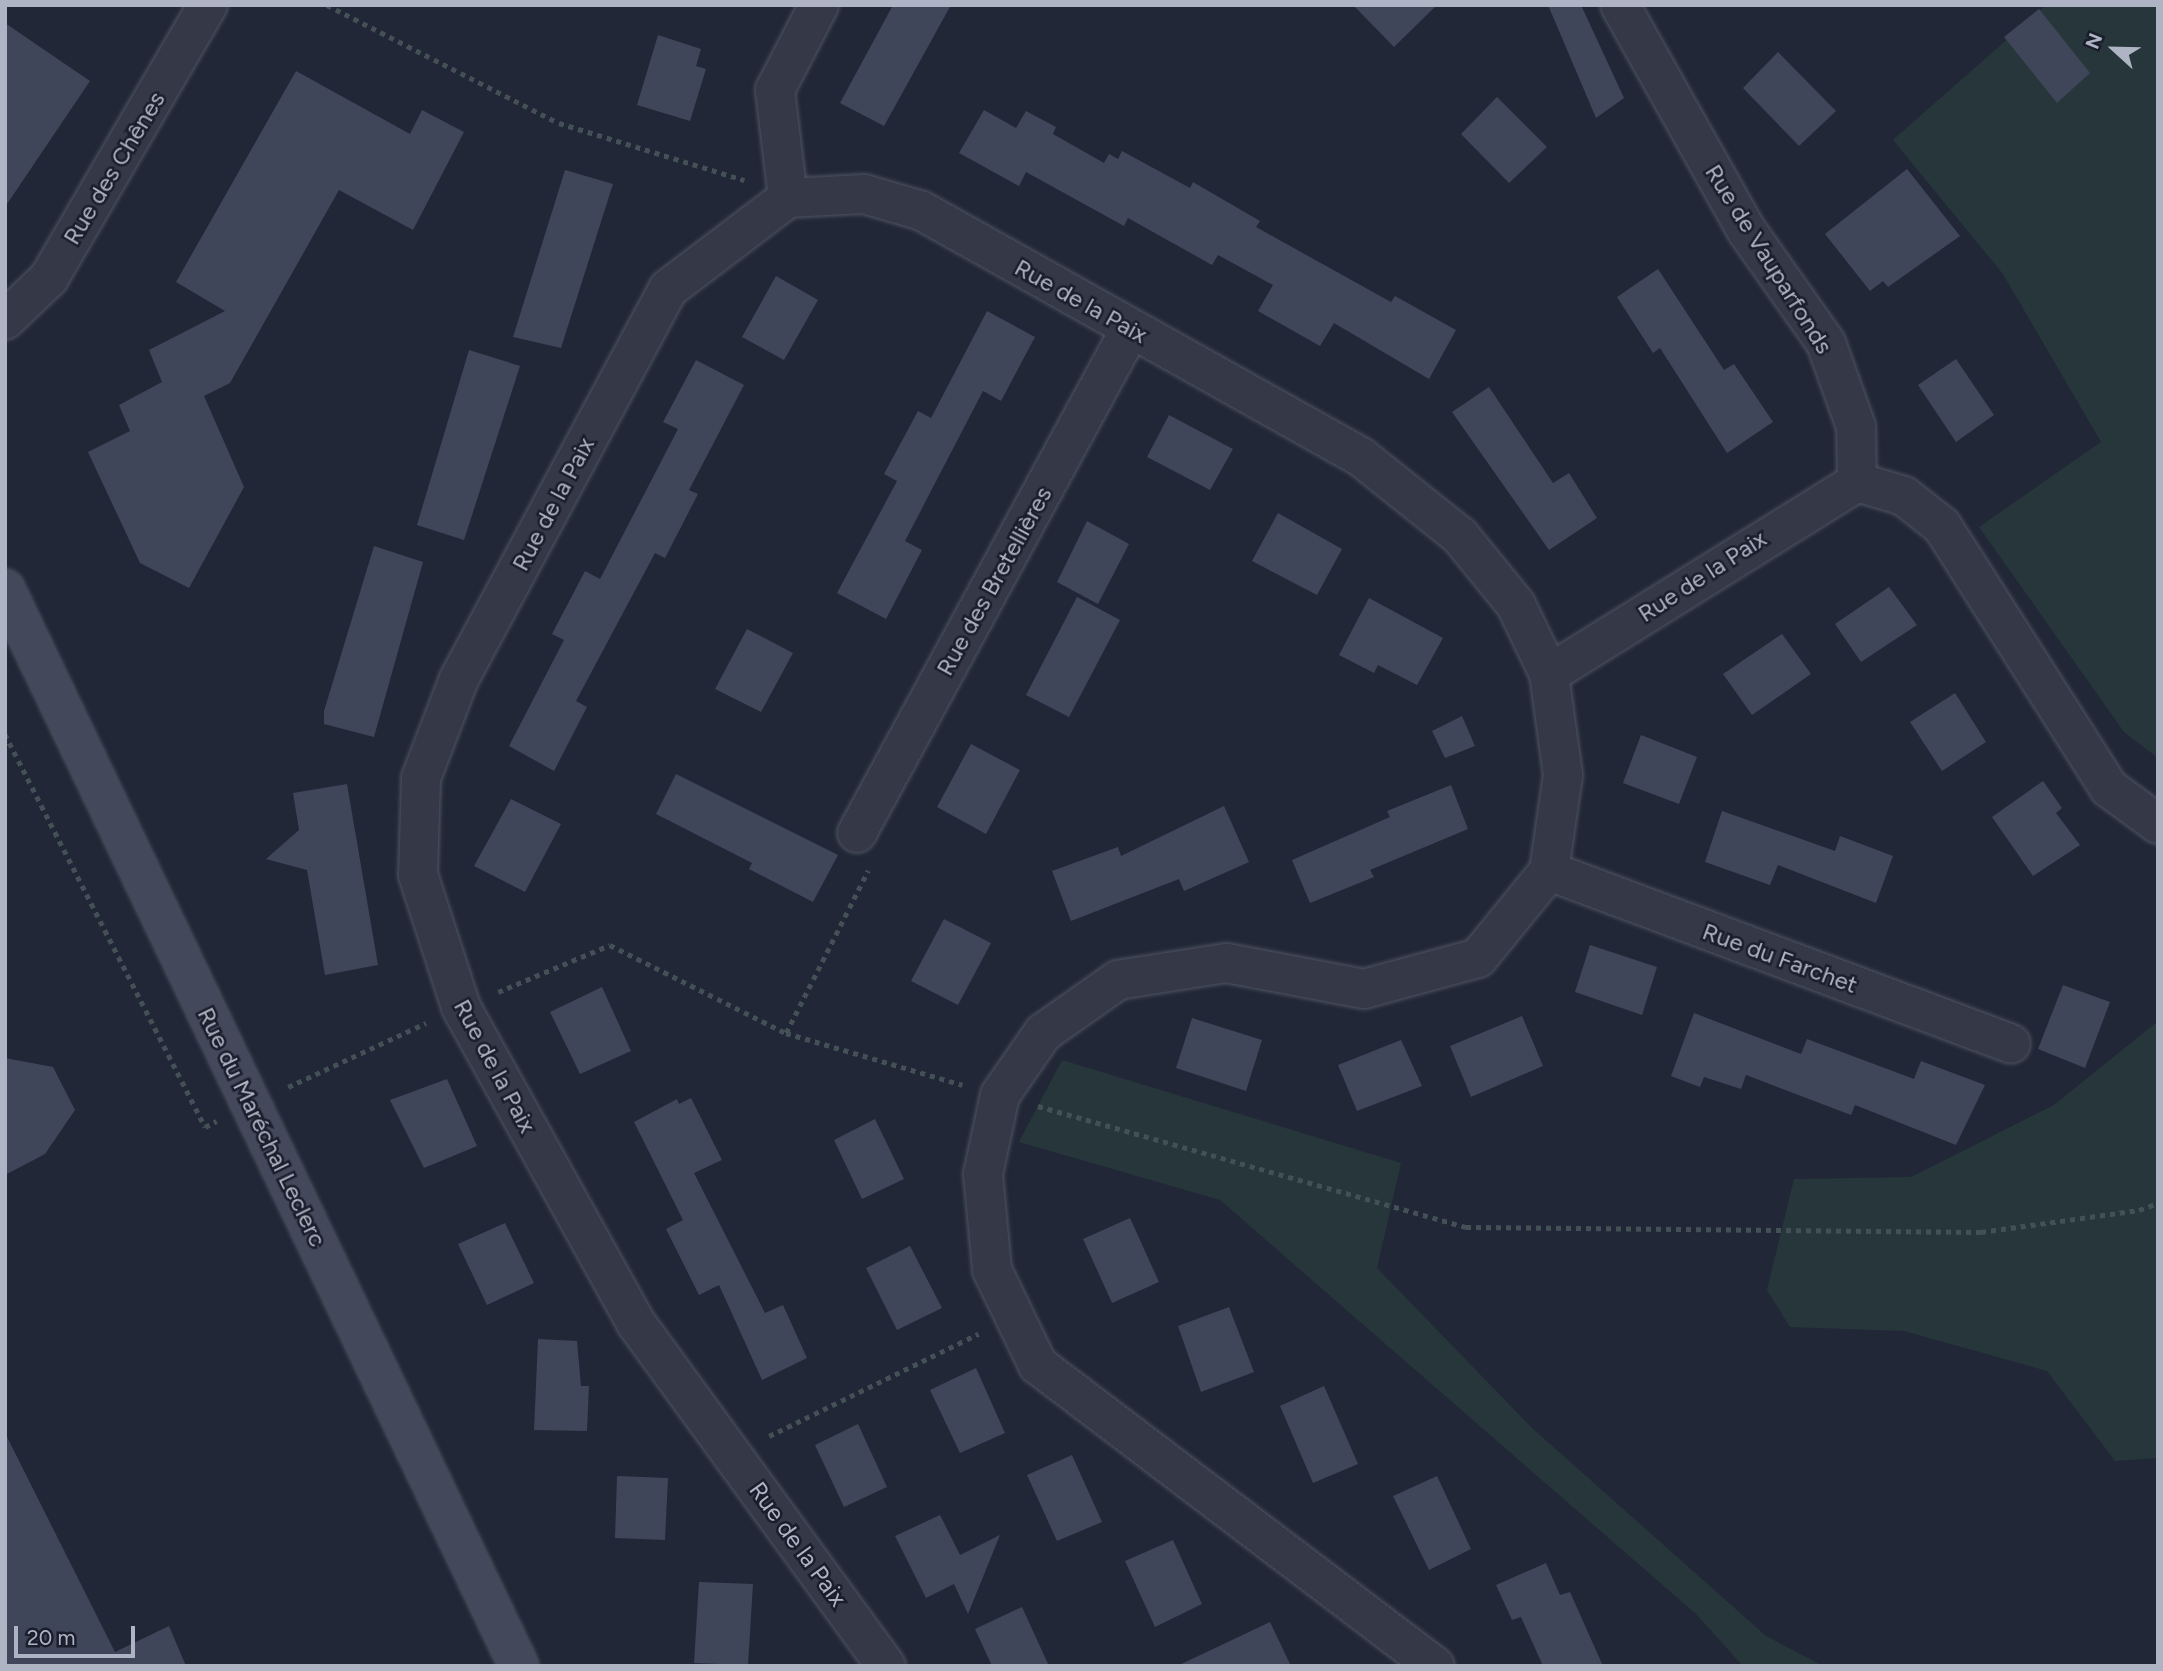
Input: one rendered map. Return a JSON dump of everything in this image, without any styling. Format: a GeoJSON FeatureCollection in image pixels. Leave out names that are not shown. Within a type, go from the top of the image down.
{"type":"FeatureCollection","features":[{"type":"Feature","properties":{"kind":"main road","name":"Rue du Maréchal Leclerc"},"geometry":{"type":"LineString","coordinates":[[5,589],[519,1666]]}},
{"type":"Feature","properties":{"kind":"street","name":"Rue des Chênes"},"geometry":{"type":"LineString","coordinates":[[5,320],[49,278],[208,5]]}},
{"type":"Feature","properties":{"kind":"street"},"geometry":{"type":"LineString","coordinates":[[788,198],[775,90],[819,5]]}},
{"type":"Feature","properties":{"kind":"street","name":"Rue de Vauparfonds"},"geometry":{"type":"LineString","coordinates":[[1620,5],[1747,231],[1826,343],[1856,427],[1857,482]]}},
{"type":"Feature","properties":{"kind":"street","name":"Rue de la Paix"},"geometry":{"type":"LineString","coordinates":[[886,1666],[636,1323],[461,1007],[418,875],[421,778],[459,679],[668,289],[788,198],[864,194],[922,211],[1130,330],[1361,457],[1460,536],[1516,605],[1549,674],[1563,775],[1549,871]]}},
{"type":"Feature","properties":{"kind":"street","name":"Rue des Bretellières"},"geometry":{"type":"LineString","coordinates":[[857,833],[1130,330]]}},
{"type":"Feature","properties":{"kind":"street"},"geometry":{"type":"LineString","coordinates":[[1857,482],[1905,496],[1942,526],[2109,788],[2158,824]]}},
{"type":"Feature","properties":{"kind":"street","name":"Rue de la Paix"},"geometry":{"type":"LineString","coordinates":[[1549,674],[1857,482]]}},
{"type":"Feature","properties":{"kind":"street"},"geometry":{"type":"LineString","coordinates":[[1435,1666],[1038,1365],[992,1270],[983,1174],[1000,1096],[1043,1033],[1118,980],[1226,963],[1364,989],[1478,958],[1549,871]]}},
{"type":"Feature","properties":{"kind":"street","name":"Rue du Farchet"},"geometry":{"type":"LineString","coordinates":[[1549,871],[2011,1044]]}},
{"type":"Feature","properties":{"kind":"path"},"geometry":{"type":"LineString","coordinates":[[327,5],[559,122],[706,166],[788,198]]}},
{"type":"Feature","properties":{"kind":"path"},"geometry":{"type":"LineString","coordinates":[[786,1033],[877,854],[857,833]]}},
{"type":"Feature","properties":{"kind":"path"},"geometry":{"type":"LineString","coordinates":[[737,1459],[768,1437],[870,1384],[1015,1317]]}},
{"type":"Feature","properties":{"kind":"shaded area"},"geometry":{"type":"Polygon","coordinates":[[[2046,5],[2158,5],[2158,758],[2124,732],[1979,527],[2101,442],[2003,274],[1893,140],[2046,5]]]}},
{"type":"Feature","properties":{"kind":"shaded area"},"geometry":{"type":"Polygon","coordinates":[[[2158,1021],[2158,1458],[2115,1461],[2047,1371],[1904,1331],[1790,1327],[1767,1290],[1794,1179],[1911,1177],[2054,1105],[2158,1021]]]}},
{"type":"Feature","properties":{"kind":"shaded area"},"geometry":{"type":"Polygon","coordinates":[[[1062,1060],[1401,1163],[1377,1268],[1532,1428],[1766,1636],[1823,1666],[1743,1666],[1696,1614],[1220,1200],[1019,1142],[1062,1060]]]}},
{"type":"Feature","properties":{"kind":"building"},"geometry":{"type":"Polygon","coordinates":[[[893,5],[951,5],[884,126],[840,103],[893,5]]]}},
{"type":"Feature","properties":{"kind":"building"},"geometry":{"type":"Polygon","coordinates":[[[1353,5],[1437,5],[1394,47],[1353,5]]]}},
{"type":"Feature","properties":{"kind":"building"},"geometry":{"type":"Polygon","coordinates":[[[1548,5],[1581,5],[1624,98],[1596,118],[1548,5]]]}},
{"type":"Feature","properties":{"kind":"building"},"geometry":{"type":"Polygon","coordinates":[[[2039,9],[2090,73],[2057,103],[2004,37],[2039,9]]]}},
{"type":"Feature","properties":{"kind":"building"},"geometry":{"type":"Polygon","coordinates":[[[5,23],[90,81],[5,207],[5,23]]]}},
{"type":"Feature","properties":{"kind":"building"},"geometry":{"type":"Polygon","coordinates":[[[658,35],[701,49],[696,66],[706,69],[690,121],[637,105],[658,35]]]}},
{"type":"Feature","properties":{"kind":"building"},"geometry":{"type":"Polygon","coordinates":[[[1778,52],[1836,111],[1799,146],[1743,88],[1778,52]]]}},
{"type":"Feature","properties":{"kind":"building"},"geometry":{"type":"Polygon","coordinates":[[[296,71],[410,134],[422,110],[464,132],[413,230],[339,190],[230,383],[204,396],[244,487],[189,588],[140,563],[88,452],[130,431],[119,405],[162,382],[149,350],[225,311],[176,282],[296,71]]]}},
{"type":"Feature","properties":{"kind":"building"},"geometry":{"type":"Polygon","coordinates":[[[1497,97],[1547,147],[1509,183],[1461,134],[1497,97]]]}},
{"type":"Feature","properties":{"kind":"building"},"geometry":{"type":"Polygon","coordinates":[[[984,110],[1016,128],[1026,111],[1056,127],[1053,134],[1104,163],[1109,154],[1118,159],[1122,151],[1190,188],[1193,182],[1260,221],[1256,227],[1391,302],[1395,296],[1456,330],[1429,379],[1334,323],[1320,346],[1258,311],[1273,285],[1218,255],[1212,265],[1128,218],[1124,226],[1026,172],[1019,186],[959,153],[984,110]]]}},
{"type":"Feature","properties":{"kind":"building"},"geometry":{"type":"Polygon","coordinates":[[[1907,169],[1960,236],[1888,287],[1883,281],[1870,291],[1825,234],[1907,169]]]}},
{"type":"Feature","properties":{"kind":"building"},"geometry":{"type":"Polygon","coordinates":[[[565,170],[613,184],[561,348],[513,337],[565,170]]]}},
{"type":"Feature","properties":{"kind":"building"},"geometry":{"type":"Polygon","coordinates":[[[1658,269],[1724,370],[1734,364],[1773,422],[1727,453],[1660,348],[1653,353],[1617,297],[1658,269]]]}},
{"type":"Feature","properties":{"kind":"building"},"geometry":{"type":"Polygon","coordinates":[[[776,276],[818,300],[784,360],[742,337],[776,276]]]}},
{"type":"Feature","properties":{"kind":"building"},"geometry":{"type":"Polygon","coordinates":[[[987,311],[1035,337],[1001,401],[983,391],[905,541],[922,550],[886,619],[837,593],[897,481],[884,474],[918,411],[931,418],[987,311]]]}},
{"type":"Feature","properties":{"kind":"building"},"geometry":{"type":"Polygon","coordinates":[[[469,350],[520,366],[464,540],[417,525],[469,350]]]}},
{"type":"Feature","properties":{"kind":"building"},"geometry":{"type":"Polygon","coordinates":[[[1956,359],[1994,415],[1956,442],[1918,385],[1956,359]]]}},
{"type":"Feature","properties":{"kind":"building"},"geometry":{"type":"Polygon","coordinates":[[[696,360],[744,385],[689,490],[698,494],[665,558],[655,553],[576,701],[587,707],[554,771],[509,746],[564,640],[552,634],[585,571],[600,579],[678,429],[663,422],[696,360]]]}},
{"type":"Feature","properties":{"kind":"building"},"geometry":{"type":"Polygon","coordinates":[[[1489,387],[1553,483],[1569,473],[1597,518],[1549,550],[1452,412],[1489,387]]]}},
{"type":"Feature","properties":{"kind":"building"},"geometry":{"type":"Polygon","coordinates":[[[1169,415],[1233,449],[1210,490],[1147,457],[1169,415]]]}},
{"type":"Feature","properties":{"kind":"building"},"geometry":{"type":"Polygon","coordinates":[[[1278,513],[1342,549],[1317,595],[1252,561],[1278,513]]]}},
{"type":"Feature","properties":{"kind":"building"},"geometry":{"type":"Polygon","coordinates":[[[1087,521],[1129,544],[1098,604],[1057,582],[1087,521]]]}},
{"type":"Feature","properties":{"kind":"building"},"geometry":{"type":"Polygon","coordinates":[[[374,546],[423,562],[374,737],[324,724],[324,711],[374,546]]]}},
{"type":"Feature","properties":{"kind":"building"},"geometry":{"type":"Polygon","coordinates":[[[1889,587],[1917,625],[1861,662],[1835,624],[1889,587]]]}},
{"type":"Feature","properties":{"kind":"building"},"geometry":{"type":"Polygon","coordinates":[[[1077,597],[1120,620],[1069,717],[1026,695],[1077,597]]]}},
{"type":"Feature","properties":{"kind":"building"},"geometry":{"type":"Polygon","coordinates":[[[1369,598],[1443,638],[1417,685],[1378,665],[1374,673],[1339,655],[1369,598]]]}},
{"type":"Feature","properties":{"kind":"building"},"geometry":{"type":"Polygon","coordinates":[[[747,629],[793,653],[761,712],[715,689],[747,629]]]}},
{"type":"Feature","properties":{"kind":"building"},"geometry":{"type":"Polygon","coordinates":[[[1782,634],[1811,674],[1752,715],[1723,674],[1782,634]]]}},
{"type":"Feature","properties":{"kind":"building"},"geometry":{"type":"Polygon","coordinates":[[[1955,693],[1986,742],[1942,771],[1910,722],[1955,693]]]}},
{"type":"Feature","properties":{"kind":"building"},"geometry":{"type":"Polygon","coordinates":[[[1462,716],[1475,746],[1445,758],[1432,731],[1462,716]]]}},
{"type":"Feature","properties":{"kind":"building"},"geometry":{"type":"Polygon","coordinates":[[[1641,735],[1697,757],[1679,804],[1623,783],[1641,735]]]}},
{"type":"Feature","properties":{"kind":"building"},"geometry":{"type":"Polygon","coordinates":[[[971,744],[1020,770],[986,834],[937,807],[971,744]]]}},
{"type":"Feature","properties":{"kind":"building"},"geometry":{"type":"Polygon","coordinates":[[[676,774],[838,855],[813,902],[749,869],[752,863],[656,814],[676,774]]]}},
{"type":"Feature","properties":{"kind":"building"},"geometry":{"type":"Polygon","coordinates":[[[2043,781],[2062,808],[2056,813],[2080,845],[2033,876],[1992,817],[2043,781]]]}},
{"type":"Feature","properties":{"kind":"building"},"geometry":{"type":"Polygon","coordinates":[[[347,784],[378,965],[325,975],[307,870],[266,859],[299,830],[293,793],[347,784]]]}},
{"type":"Feature","properties":{"kind":"building"},"geometry":{"type":"Polygon","coordinates":[[[1451,785],[1468,829],[1370,870],[1374,877],[1310,903],[1292,860],[1390,817],[1387,811],[1451,785]]]}},
{"type":"Feature","properties":{"kind":"building"},"geometry":{"type":"Polygon","coordinates":[[[511,799],[561,824],[525,892],[474,866],[511,799]]]}},
{"type":"Feature","properties":{"kind":"building"},"geometry":{"type":"Polygon","coordinates":[[[1224,806],[1249,862],[1184,891],[1179,879],[1071,921],[1052,871],[1118,847],[1121,856],[1224,806]]]}},
{"type":"Feature","properties":{"kind":"building"},"geometry":{"type":"Polygon","coordinates":[[[1722,811],[1835,851],[1840,836],[1893,856],[1876,903],[1778,865],[1770,885],[1705,862],[1722,811]]]}},
{"type":"Feature","properties":{"kind":"building"},"geometry":{"type":"Polygon","coordinates":[[[944,919],[991,943],[958,1005],[911,981],[944,919]]]}},
{"type":"Feature","properties":{"kind":"building"},"geometry":{"type":"Polygon","coordinates":[[[1590,945],[1657,967],[1642,1015],[1575,992],[1590,945]]]}},
{"type":"Feature","properties":{"kind":"building"},"geometry":{"type":"Polygon","coordinates":[[[2063,985],[2110,1002],[2085,1068],[2038,1049],[2063,985]]]}},
{"type":"Feature","properties":{"kind":"building"},"geometry":{"type":"Polygon","coordinates":[[[602,987],[631,1051],[580,1074],[550,1012],[602,987]]]}},
{"type":"Feature","properties":{"kind":"building"},"geometry":{"type":"Polygon","coordinates":[[[1694,1013],[1801,1054],[1807,1039],[1914,1079],[1921,1061],[1985,1085],[1956,1145],[1855,1105],[1851,1115],[1746,1075],[1741,1089],[1704,1077],[1700,1087],[1671,1076],[1694,1013]]]}},
{"type":"Feature","properties":{"kind":"building"},"geometry":{"type":"Polygon","coordinates":[[[1522,1016],[1543,1066],[1471,1097],[1450,1046],[1522,1016]]]}},
{"type":"Feature","properties":{"kind":"building"},"geometry":{"type":"Polygon","coordinates":[[[1192,1018],[1262,1040],[1246,1091],[1176,1068],[1192,1018]]]}},
{"type":"Feature","properties":{"kind":"building"},"geometry":{"type":"Polygon","coordinates":[[[1401,1040],[1422,1086],[1357,1111],[1338,1065],[1401,1040]]]}},
{"type":"Feature","properties":{"kind":"building"},"geometry":{"type":"Polygon","coordinates":[[[5,1058],[53,1067],[75,1110],[45,1154],[5,1175],[5,1058]]]}},
{"type":"Feature","properties":{"kind":"building"},"geometry":{"type":"Polygon","coordinates":[[[447,1079],[477,1146],[424,1168],[390,1100],[447,1079]]]}},
{"type":"Feature","properties":{"kind":"building"},"geometry":{"type":"Polygon","coordinates":[[[691,1098],[722,1160],[694,1173],[765,1313],[783,1305],[807,1358],[762,1380],[719,1285],[699,1295],[666,1229],[683,1220],[634,1122],[677,1099],[679,1104],[691,1098]]]}},
{"type":"Feature","properties":{"kind":"building"},"geometry":{"type":"Polygon","coordinates":[[[875,1119],[904,1179],[862,1199],[834,1140],[875,1119]]]}},
{"type":"Feature","properties":{"kind":"building"},"geometry":{"type":"Polygon","coordinates":[[[1130,1218],[1159,1282],[1112,1303],[1083,1239],[1130,1218]]]}},
{"type":"Feature","properties":{"kind":"building"},"geometry":{"type":"Polygon","coordinates":[[[505,1223],[534,1283],[487,1305],[458,1244],[505,1223]]]}},
{"type":"Feature","properties":{"kind":"building"},"geometry":{"type":"Polygon","coordinates":[[[910,1246],[942,1308],[897,1330],[866,1268],[910,1246]]]}},
{"type":"Feature","properties":{"kind":"building"},"geometry":{"type":"Polygon","coordinates":[[[1229,1307],[1254,1372],[1201,1392],[1178,1326],[1229,1307]]]}},
{"type":"Feature","properties":{"kind":"building"},"geometry":{"type":"Polygon","coordinates":[[[538,1339],[577,1341],[581,1386],[589,1386],[587,1431],[534,1430],[538,1339]]]}},
{"type":"Feature","properties":{"kind":"building"},"geometry":{"type":"Polygon","coordinates":[[[976,1368],[1005,1433],[960,1453],[930,1390],[976,1368]]]}},
{"type":"Feature","properties":{"kind":"building"},"geometry":{"type":"Polygon","coordinates":[[[1324,1386],[1358,1464],[1313,1483],[1280,1406],[1324,1386]]]}},
{"type":"Feature","properties":{"kind":"building"},"geometry":{"type":"Polygon","coordinates":[[[858,1424],[887,1487],[844,1507],[815,1445],[858,1424]]]}},
{"type":"Feature","properties":{"kind":"building"},"geometry":{"type":"Polygon","coordinates":[[[5,1433],[115,1652],[169,1626],[186,1666],[5,1666],[5,1433]]]}},
{"type":"Feature","properties":{"kind":"building"},"geometry":{"type":"Polygon","coordinates":[[[1072,1455],[1102,1522],[1057,1541],[1027,1475],[1072,1455]]]}},
{"type":"Feature","properties":{"kind":"building"},"geometry":{"type":"Polygon","coordinates":[[[617,1476],[668,1478],[665,1540],[615,1538],[617,1476]]]}},
{"type":"Feature","properties":{"kind":"building"},"geometry":{"type":"Polygon","coordinates":[[[1437,1476],[1471,1549],[1429,1570],[1393,1496],[1437,1476]]]}},
{"type":"Feature","properties":{"kind":"building"},"geometry":{"type":"Polygon","coordinates":[[[940,1515],[960,1555],[1000,1535],[968,1614],[954,1584],[926,1598],[895,1536],[940,1515]]]}},
{"type":"Feature","properties":{"kind":"building"},"geometry":{"type":"Polygon","coordinates":[[[1173,1540],[1202,1604],[1155,1627],[1125,1561],[1173,1540]]]}},
{"type":"Feature","properties":{"kind":"building"},"geometry":{"type":"Polygon","coordinates":[[[1546,1563],[1560,1595],[1570,1592],[1603,1666],[1543,1666],[1521,1617],[1512,1620],[1496,1585],[1546,1563]]]}},
{"type":"Feature","properties":{"kind":"building"},"geometry":{"type":"Polygon","coordinates":[[[699,1582],[753,1584],[748,1665],[694,1663],[699,1582]]]}},
{"type":"Feature","properties":{"kind":"building"},"geometry":{"type":"Polygon","coordinates":[[[1022,1607],[1049,1666],[992,1666],[975,1629],[1022,1607]]]}},
{"type":"Feature","properties":{"kind":"building"},"geometry":{"type":"Polygon","coordinates":[[[1270,1622],[1291,1666],[1177,1666],[1270,1622]]]}}]}
